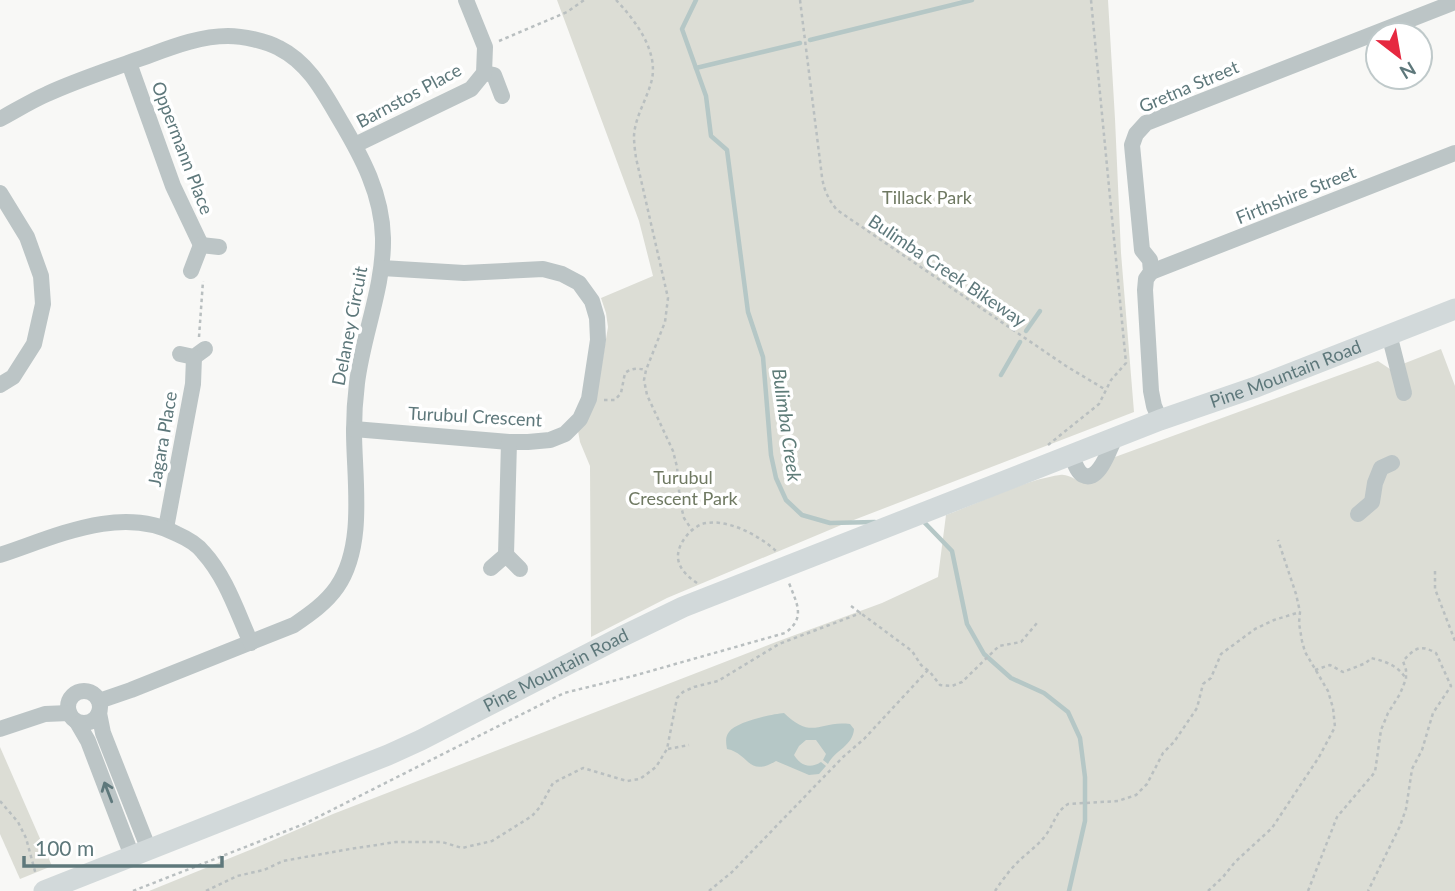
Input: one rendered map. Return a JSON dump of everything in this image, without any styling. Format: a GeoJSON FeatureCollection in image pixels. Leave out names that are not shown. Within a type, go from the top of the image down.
{"type":"FeatureCollection","features":[{"type":"Feature","properties":{"kind":"main road","name":"Pine Mountain Road"},"geometry":{"type":"LineString","coordinates":[[41,886],[140,853],[399,750],[653,621],[743,583],[1071,454],[1256,387],[1455,309]]}},
{"type":"Feature","properties":{"kind":"street","name":"Barnstos Place"},"geometry":{"type":"LineString","coordinates":[[355,145],[471,89],[484,73],[485,47],[466,0]]}},
{"type":"Feature","properties":{"kind":"street","name":"Gretna Street"},"geometry":{"type":"LineString","coordinates":[[1160,420],[1150,391],[1145,303],[1146,279],[1151,272],[1150,260],[1142,250],[1132,145],[1136,134],[1146,123],[1455,2]]}},
{"type":"Feature","properties":{"kind":"street","name":"Delaney Circuit"},"geometry":{"type":"LineString","coordinates":[[0,119],[47,94],[178,45],[229,36],[256,40],[279,48],[304,65],[355,145],[371,177],[380,205],[382,268],[357,382],[354,429],[354,547],[337,587],[315,610],[294,625],[99,707]]}},
{"type":"Feature","properties":{"kind":"street","name":"Oppermann Place"},"geometry":{"type":"LineString","coordinates":[[129,63],[173,186],[201,245]]}},
{"type":"Feature","properties":{"kind":"street"},"geometry":{"type":"LineString","coordinates":[[484,73],[494,75],[502,96]]}},
{"type":"Feature","properties":{"kind":"street","name":"Firthshire Street"},"geometry":{"type":"LineString","coordinates":[[1151,272],[1455,153]]}},
{"type":"Feature","properties":{"kind":"street"},"geometry":{"type":"LineString","coordinates":[[0,193],[27,237],[41,276],[43,304],[34,344],[13,377],[0,385]]}},
{"type":"Feature","properties":{"kind":"street"},"geometry":{"type":"LineString","coordinates":[[198,273],[201,245],[219,247]]}},
{"type":"Feature","properties":{"kind":"street","name":"Turubul Crescent"},"geometry":{"type":"LineString","coordinates":[[354,429],[509,442],[550,440],[565,434],[580,419],[589,399],[598,340],[597,318],[592,301],[579,283],[562,274],[543,269],[464,273],[382,268]]}},
{"type":"Feature","properties":{"kind":"street"},"geometry":{"type":"LineString","coordinates":[[1390,334],[1405,393]]}},
{"type":"Feature","properties":{"kind":"street","name":"Jagara Place"},"geometry":{"type":"LineString","coordinates":[[166,528],[192,384],[193,353]]}},
{"type":"Feature","properties":{"kind":"street"},"geometry":{"type":"LineString","coordinates":[[509,442],[506,555],[520,569]]}},
{"type":"Feature","properties":{"kind":"street"},"geometry":{"type":"LineString","coordinates":[[1359,514],[1372,502],[1381,468],[1392,463]]}},
{"type":"Feature","properties":{"kind":"street"},"geometry":{"type":"LineString","coordinates":[[0,555],[66,533],[110,523],[127,521],[166,528],[184,537],[202,551],[220,576],[251,643]]}},
{"type":"Feature","properties":{"kind":"street"},"geometry":{"type":"LineString","coordinates":[[491,568],[506,555]]}},
{"type":"Feature","properties":{"kind":"street"},"geometry":{"type":"LineString","coordinates":[[78,692],[90,692],[99,707],[103,733],[140,853],[88,741],[73,718],[69,701],[78,692]]}},
{"type":"Feature","properties":{"kind":"street"},"geometry":{"type":"LineString","coordinates":[[0,729],[45,714],[73,718],[83,723],[90,722],[99,707]]}},
{"type":"Feature","properties":{"kind":"path"},"geometry":{"type":"LineString","coordinates":[[485,47],[567,12],[584,0]]}},
{"type":"Feature","properties":{"kind":"path"},"geometry":{"type":"LineString","coordinates":[[616,0],[631,15],[641,33],[650,51],[653,69],[652,82],[636,122],[634,137],[636,158],[668,298],[665,322],[644,380],[647,395],[673,451],[680,502],[684,518],[692,530]]}},
{"type":"Feature","properties":{"kind":"path","name":"Bulimba Creek Bikeway"},"geometry":{"type":"LineString","coordinates":[[800,0],[822,177],[829,200],[837,210],[1106,391]]}},
{"type":"Feature","properties":{"kind":"path"},"geometry":{"type":"LineString","coordinates":[[1049,445],[1099,404],[1111,380],[1126,363],[1091,0]]}},
{"type":"Feature","properties":{"kind":"path"},"geometry":{"type":"LineString","coordinates":[[193,353],[198,341],[198,273]]}},
{"type":"Feature","properties":{"kind":"path"},"geometry":{"type":"LineString","coordinates":[[589,399],[615,400],[621,393],[625,373],[637,368],[646,370]]}},
{"type":"Feature","properties":{"kind":"path"},"geometry":{"type":"LineString","coordinates":[[1208,891],[1272,828],[1319,757],[1335,727],[1328,691],[1301,640],[1300,612],[1292,578],[1278,540]]}},
{"type":"Feature","properties":{"kind":"path"},"geometry":{"type":"LineString","coordinates":[[1435,571],[1435,589],[1455,641]]}},
{"type":"Feature","properties":{"kind":"path"},"geometry":{"type":"LineString","coordinates":[[850,606],[912,652],[940,685],[952,686],[962,682],[999,646],[1021,642],[1037,623]]}},
{"type":"Feature","properties":{"kind":"path"},"geometry":{"type":"LineString","coordinates":[[995,891],[1014,865],[1051,828],[1061,808],[1068,804],[1118,801],[1136,795],[1147,783],[1163,753],[1174,742],[1197,708],[1203,684],[1212,678],[1221,654],[1255,629],[1300,612]]}},
{"type":"Feature","properties":{"kind":"path"},"geometry":{"type":"LineString","coordinates":[[206,891],[237,876],[264,870],[283,861],[350,849],[396,842],[442,842],[462,848],[492,841],[532,816],[553,783],[583,768],[627,781],[640,779],[656,768],[667,749],[677,698],[683,692],[718,681],[779,643],[861,613]]}},
{"type":"Feature","properties":{"kind":"path"},"geometry":{"type":"LineString","coordinates":[[1308,891],[1337,817],[1375,772],[1381,730],[1407,674],[1404,661],[1412,651],[1424,648],[1436,653],[1453,685],[1433,713],[1422,750],[1412,769],[1406,809],[1400,826],[1368,891]]}},
{"type":"Feature","properties":{"kind":"path"},"geometry":{"type":"LineString","coordinates":[[1315,670],[1330,665],[1343,672],[1366,663],[1371,658],[1394,667],[1405,679]]}},
{"type":"Feature","properties":{"kind":"path"},"geometry":{"type":"LineString","coordinates":[[709,891],[732,872],[843,757],[864,739],[928,670]]}},
{"type":"Feature","properties":{"kind":"path"},"geometry":{"type":"LineString","coordinates":[[667,749],[689,744]]}},
{"type":"Feature","properties":{"kind":"path"},"geometry":{"type":"LineString","coordinates":[[0,801],[22,830],[41,886]]}},
{"type":"Feature","properties":{"kind":"green space","name":"Tillack Park"},"geometry":{"type":"Polygon","coordinates":[[[557,0],[1108,0],[1121,253],[1134,412],[846,523],[667,598],[591,637],[590,466],[578,431],[595,404],[608,327],[601,298],[653,276],[639,221],[557,0]]]}},
{"type":"Feature","properties":{"kind":"green space"},"geometry":{"type":"Polygon","coordinates":[[[1441,349],[1455,386],[1455,891],[149,891],[333,814],[882,603],[938,577],[946,515],[1017,486],[1046,478],[1065,475],[1090,484],[1104,475],[1115,457],[1378,361],[1390,369],[1441,349]]]}},
{"type":"Feature","properties":{"kind":"green space"},"geometry":{"type":"Polygon","coordinates":[[[0,747],[52,866],[20,879],[0,834],[0,747]]]}},
{"type":"Feature","properties":{"kind":"shaded area"},"geometry":{"type":"Polygon","coordinates":[[[784,713],[809,728],[850,724],[854,729],[853,735],[828,764],[823,760],[826,754],[816,740],[806,740],[799,746],[794,755],[800,762],[809,766],[821,762],[826,766],[819,774],[809,775],[776,761],[767,766],[754,766],[727,749],[727,736],[733,728],[755,719],[784,713]]]}},
{"type":"Feature","properties":{"kind":"waterway","name":"Bulimba Creek"},"geometry":{"type":"LineString","coordinates":[[696,0],[682,29],[706,96],[711,136],[727,150],[748,312],[763,357],[771,455],[776,478],[786,500],[802,515],[830,523],[875,522]]}},
{"type":"Feature","properties":{"kind":"waterway"},"geometry":{"type":"LineString","coordinates":[[810,40],[972,0]]}},
{"type":"Feature","properties":{"kind":"waterway"},"geometry":{"type":"LineString","coordinates":[[696,68],[800,43]]}},
{"type":"Feature","properties":{"kind":"waterway"},"geometry":{"type":"LineString","coordinates":[[1026,331],[1040,311]]}},
{"type":"Feature","properties":{"kind":"waterway"},"geometry":{"type":"LineString","coordinates":[[1001,375],[1020,342]]}},
{"type":"Feature","properties":{"kind":"waterway","name":"Bulimba Creek"},"geometry":{"type":"LineString","coordinates":[[923,521],[952,551],[967,624],[984,654],[1011,678],[1044,693],[1068,712],[1080,738],[1085,777],[1085,821],[1069,891]]}},
{"type":"Feature","properties":{"kind":"park label","name":"Turubul Crescent Park"},"geometry":{"type":"Point","coordinates":[683,488]}}]}
